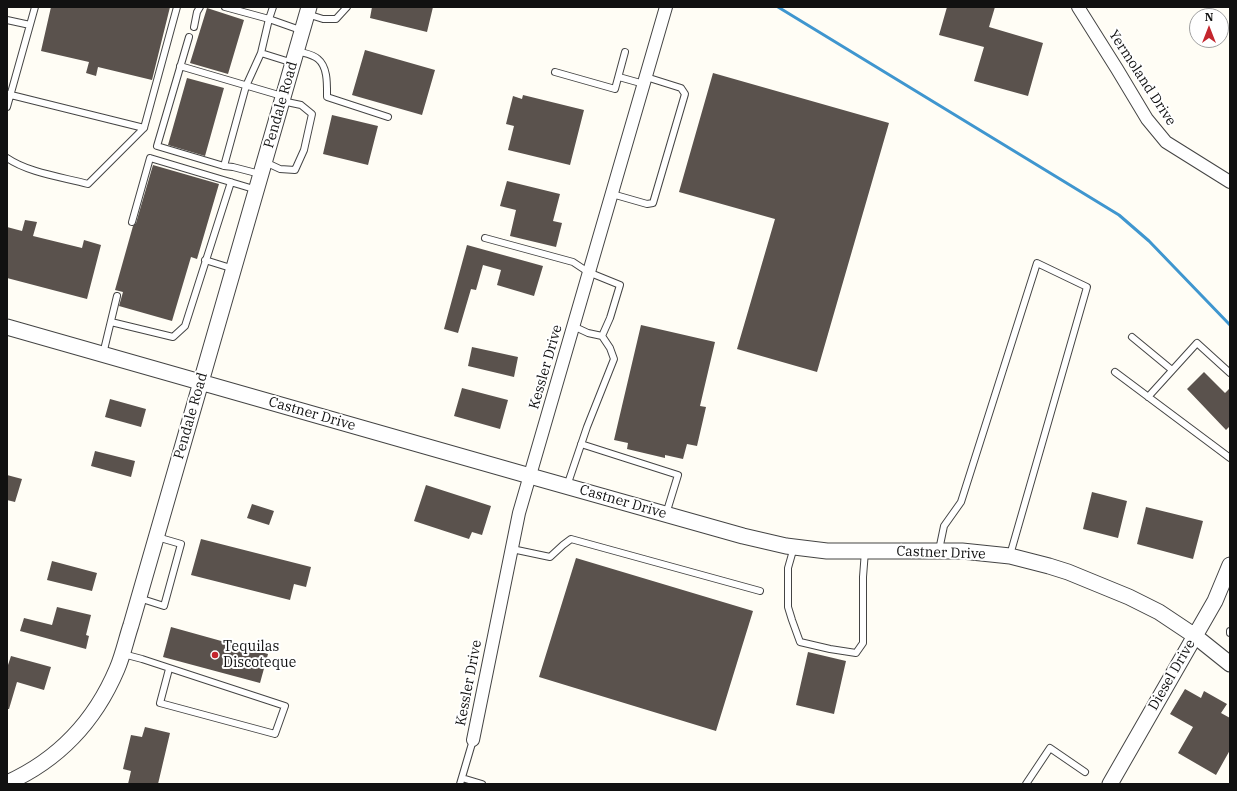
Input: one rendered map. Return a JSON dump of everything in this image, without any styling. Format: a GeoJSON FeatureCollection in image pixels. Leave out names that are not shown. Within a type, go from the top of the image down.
{"type":"FeatureCollection","features":[{"type":"Feature","properties":{"kind":"street","name":"Kessler Drive"},"geometry":{"type":"LineString","coordinates":[[473,740],[519,513],[666,7]]}},
{"type":"Feature","properties":{"kind":"street","name":"Yermoland Drive"},"geometry":{"type":"LineString","coordinates":[[1078,7],[1147,119],[1166,142],[1230,182]]}},
{"type":"Feature","properties":{"kind":"street","name":"Pendale Road"},"geometry":{"type":"LineString","coordinates":[[12,782],[51,757],[73,737],[84,724],[107,689],[117,668],[157,536],[308,10]]}},
{"type":"Feature","properties":{"kind":"street","name":"Castner Drive"},"geometry":{"type":"LineString","coordinates":[[7,327],[743,536],[794,547],[827,551],[939,550],[1010,556],[1062,570],[1129,597],[1158,612],[1195,636],[1229,661]]}},
{"type":"Feature","properties":{"kind":"street","name":"Diesel Drive"},"geometry":{"type":"LineString","coordinates":[[1110,784],[1215,601],[1230,565]]}},
{"type":"Feature","properties":{"kind":"lane"},"geometry":{"type":"LineString","coordinates":[[7,107],[9,94],[35,7]]}},
{"type":"Feature","properties":{"kind":"lane"},"geometry":{"type":"LineString","coordinates":[[7,158],[23,167],[88,184],[144,128],[177,7]]}},
{"type":"Feature","properties":{"kind":"lane"},"geometry":{"type":"LineString","coordinates":[[194,27],[197,12],[200,7]]}},
{"type":"Feature","properties":{"kind":"lane"},"geometry":{"type":"LineString","coordinates":[[225,7],[269,19],[303,31]]}},
{"type":"Feature","properties":{"kind":"lane"},"geometry":{"type":"LineString","coordinates":[[224,166],[246,86],[261,53],[273,7]]}},
{"type":"Feature","properties":{"kind":"lane"},"geometry":{"type":"LineString","coordinates":[[308,10],[323,19],[336,19],[347,7]]}},
{"type":"Feature","properties":{"kind":"lane"},"geometry":{"type":"LineString","coordinates":[[7,20],[30,25]]}},
{"type":"Feature","properties":{"kind":"lane"},"geometry":{"type":"LineString","coordinates":[[180,66],[246,86],[301,105],[312,114],[304,150],[294,170],[224,166],[157,146],[180,66],[189,37]]}},
{"type":"Feature","properties":{"kind":"lane"},"geometry":{"type":"LineString","coordinates":[[555,72],[616,89],[625,52]]}},
{"type":"Feature","properties":{"kind":"lane"},"geometry":{"type":"LineString","coordinates":[[261,53],[295,57],[313,56],[319,59],[327,81],[327,97],[388,117]]}},
{"type":"Feature","properties":{"kind":"lane"},"geometry":{"type":"LineString","coordinates":[[612,194],[647,204],[653,203],[685,94],[681,88],[619,77]]}},
{"type":"Feature","properties":{"kind":"lane"},"geometry":{"type":"LineString","coordinates":[[9,94],[144,128]]}},
{"type":"Feature","properties":{"kind":"lane"},"geometry":{"type":"LineString","coordinates":[[132,222],[150,158],[257,190]]}},
{"type":"Feature","properties":{"kind":"lane"},"geometry":{"type":"LineString","coordinates":[[111,322],[173,337],[185,326],[231,182]]}},
{"type":"Feature","properties":{"kind":"lane"},"geometry":{"type":"LineString","coordinates":[[485,238],[573,262],[588,272],[620,285],[610,318],[602,336]]}},
{"type":"Feature","properties":{"kind":"lane"},"geometry":{"type":"LineString","coordinates":[[205,260],[234,269]]}},
{"type":"Feature","properties":{"kind":"lane"},"geometry":{"type":"LineString","coordinates":[[939,550],[944,526],[961,502],[1037,262],[1087,287],[1010,556]]}},
{"type":"Feature","properties":{"kind":"lane"},"geometry":{"type":"LineString","coordinates":[[103,354],[117,296]]}},
{"type":"Feature","properties":{"kind":"lane"},"geometry":{"type":"LineString","coordinates":[[567,486],[587,427],[614,359],[610,348],[602,336],[588,333],[573,326]]}},
{"type":"Feature","properties":{"kind":"lane"},"geometry":{"type":"LineString","coordinates":[[1132,337],[1172,370]]}},
{"type":"Feature","properties":{"kind":"lane"},"geometry":{"type":"LineString","coordinates":[[1148,397],[1197,342],[1230,373]]}},
{"type":"Feature","properties":{"kind":"lane"},"geometry":{"type":"LineString","coordinates":[[1116,372],[1230,457]]}},
{"type":"Feature","properties":{"kind":"lane"},"geometry":{"type":"LineString","coordinates":[[581,444],[678,475],[666,514]]}},
{"type":"Feature","properties":{"kind":"lane"},"geometry":{"type":"LineString","coordinates":[[139,598],[164,606],[181,544],[157,536]]}},
{"type":"Feature","properties":{"kind":"lane"},"geometry":{"type":"LineString","coordinates":[[512,549],[550,557],[571,539],[760,591]]}},
{"type":"Feature","properties":{"kind":"lane"},"geometry":{"type":"LineString","coordinates":[[794,547],[788,568],[788,607],[800,642],[856,653],[863,643],[865,551]]}},
{"type":"Feature","properties":{"kind":"lane"},"geometry":{"type":"LineString","coordinates":[[122,654],[169,668],[285,706],[275,734],[160,703],[169,668]]}},
{"type":"Feature","properties":{"kind":"lane"},"geometry":{"type":"LineString","coordinates":[[473,740],[461,781],[482,784]]}},
{"type":"Feature","properties":{"kind":"lane"},"geometry":{"type":"LineString","coordinates":[[1026,784],[1050,748],[1085,772]]}},
{"type":"Feature","properties":{"kind":"building"},"geometry":{"type":"Polygon","coordinates":[[[51,7],[170,7],[152,80],[98,67],[96,76],[86,73],[89,62],[41,51],[51,7]]]}},
{"type":"Feature","properties":{"kind":"building"},"geometry":{"type":"Polygon","coordinates":[[[372,7],[433,7],[427,32],[370,18],[372,7]]]}},
{"type":"Feature","properties":{"kind":"building"},"geometry":{"type":"Polygon","coordinates":[[[947,7],[995,7],[989,27],[1043,43],[1028,96],[974,81],[984,47],[939,35],[947,7]]]}},
{"type":"Feature","properties":{"kind":"building"},"geometry":{"type":"Polygon","coordinates":[[[207,8],[244,20],[228,74],[190,63],[207,8]]]}},
{"type":"Feature","properties":{"kind":"building"},"geometry":{"type":"Polygon","coordinates":[[[365,50],[435,70],[422,115],[352,95],[365,50]]]}},
{"type":"Feature","properties":{"kind":"building"},"geometry":{"type":"Polygon","coordinates":[[[713,73],[889,123],[817,372],[737,349],[775,219],[679,192],[713,73]]]}},
{"type":"Feature","properties":{"kind":"building"},"geometry":{"type":"Polygon","coordinates":[[[187,78],[224,88],[205,156],[168,145],[187,78]]]}},
{"type":"Feature","properties":{"kind":"building"},"geometry":{"type":"Polygon","coordinates":[[[523,95],[584,110],[570,165],[508,150],[514,126],[506,124],[513,96],[522,99],[523,95]]]}},
{"type":"Feature","properties":{"kind":"building"},"geometry":{"type":"Polygon","coordinates":[[[332,115],[378,126],[368,165],[323,154],[332,115]]]}},
{"type":"Feature","properties":{"kind":"building"},"geometry":{"type":"Polygon","coordinates":[[[153,165],[219,184],[197,259],[191,257],[172,321],[119,306],[123,292],[115,290],[133,226],[136,223],[153,165]]]}},
{"type":"Feature","properties":{"kind":"building"},"geometry":{"type":"Polygon","coordinates":[[[507,181],[560,194],[553,221],[562,223],[556,247],[510,236],[516,210],[500,206],[507,181]]]}},
{"type":"Feature","properties":{"kind":"building"},"geometry":{"type":"Polygon","coordinates":[[[25,220],[37,222],[33,236],[82,248],[84,240],[101,245],[87,299],[7,278],[7,227],[22,231],[25,220]]]}},
{"type":"Feature","properties":{"kind":"building"},"geometry":{"type":"Polygon","coordinates":[[[467,245],[543,266],[534,296],[497,285],[501,270],[483,265],[476,290],[471,289],[458,333],[444,329],[467,245]]]}},
{"type":"Feature","properties":{"kind":"building"},"geometry":{"type":"Polygon","coordinates":[[[641,325],[715,342],[700,406],[706,407],[697,446],[687,444],[683,459],[665,455],[665,458],[627,449],[628,443],[614,440],[641,325]]]}},
{"type":"Feature","properties":{"kind":"building"},"geometry":{"type":"Polygon","coordinates":[[[472,347],[518,357],[514,377],[468,366],[472,347]]]}},
{"type":"Feature","properties":{"kind":"building"},"geometry":{"type":"Polygon","coordinates":[[[1204,372],[1225,393],[1230,388],[1230,426],[1226,430],[1187,389],[1204,372]]]}},
{"type":"Feature","properties":{"kind":"building"},"geometry":{"type":"Polygon","coordinates":[[[462,388],[508,400],[500,429],[454,416],[462,388]]]}},
{"type":"Feature","properties":{"kind":"building"},"geometry":{"type":"Polygon","coordinates":[[[110,399],[146,409],[141,427],[105,417],[110,399]]]}},
{"type":"Feature","properties":{"kind":"building"},"geometry":{"type":"Polygon","coordinates":[[[95,451],[135,461],[131,477],[91,466],[95,451]]]}},
{"type":"Feature","properties":{"kind":"building"},"geometry":{"type":"Polygon","coordinates":[[[7,475],[22,479],[15,502],[7,500],[7,475]]]}},
{"type":"Feature","properties":{"kind":"building"},"geometry":{"type":"Polygon","coordinates":[[[426,485],[491,506],[482,535],[472,532],[469,539],[414,521],[426,485]]]}},
{"type":"Feature","properties":{"kind":"building"},"geometry":{"type":"Polygon","coordinates":[[[1092,492],[1127,501],[1118,538],[1083,529],[1092,492]]]}},
{"type":"Feature","properties":{"kind":"building"},"geometry":{"type":"Polygon","coordinates":[[[252,504],[274,511],[269,525],[247,518],[252,504]]]}},
{"type":"Feature","properties":{"kind":"building"},"geometry":{"type":"Polygon","coordinates":[[[1146,507],[1203,521],[1193,559],[1137,544],[1146,507]]]}},
{"type":"Feature","properties":{"kind":"building"},"geometry":{"type":"Polygon","coordinates":[[[201,539],[311,567],[306,587],[294,584],[290,600],[191,575],[201,539]]]}},
{"type":"Feature","properties":{"kind":"building"},"geometry":{"type":"Polygon","coordinates":[[[576,558],[753,611],[716,731],[539,677],[576,558]]]}},
{"type":"Feature","properties":{"kind":"building"},"geometry":{"type":"Polygon","coordinates":[[[52,561],[97,573],[92,591],[47,580],[52,561]]]}},
{"type":"Feature","properties":{"kind":"building"},"geometry":{"type":"Polygon","coordinates":[[[57,607],[91,615],[86,635],[89,636],[86,649],[20,631],[24,618],[52,625],[57,607]]]}},
{"type":"Feature","properties":{"kind":"building","name":"Tequilas Discoteque"},"geometry":{"type":"Polygon","coordinates":[[[171,627],[268,654],[260,683],[163,657],[171,627]]]}},
{"type":"Feature","properties":{"kind":"building"},"geometry":{"type":"Polygon","coordinates":[[[808,652],[846,661],[834,714],[796,705],[808,652]]]}},
{"type":"Feature","properties":{"kind":"building"},"geometry":{"type":"Polygon","coordinates":[[[11,656],[51,667],[44,690],[17,682],[9,709],[7,709],[7,668],[11,656]]]}},
{"type":"Feature","properties":{"kind":"building"},"geometry":{"type":"Polygon","coordinates":[[[1185,689],[1201,698],[1204,691],[1227,704],[1221,713],[1230,718],[1230,750],[1216,775],[1178,753],[1193,727],[1170,714],[1185,689]]]}},
{"type":"Feature","properties":{"kind":"building"},"geometry":{"type":"Polygon","coordinates":[[[145,727],[170,733],[158,784],[128,784],[131,771],[123,769],[131,735],[142,737],[145,727]]]}},
{"type":"Feature","properties":{"kind":"waterway"},"geometry":{"type":"LineString","coordinates":[[778,7],[1119,215],[1149,241],[1230,325]]}},
{"type":"Feature","properties":{"kind":"place","name":"Tequilas Discoteque"},"geometry":{"type":"Point","coordinates":[215,655]}}]}
